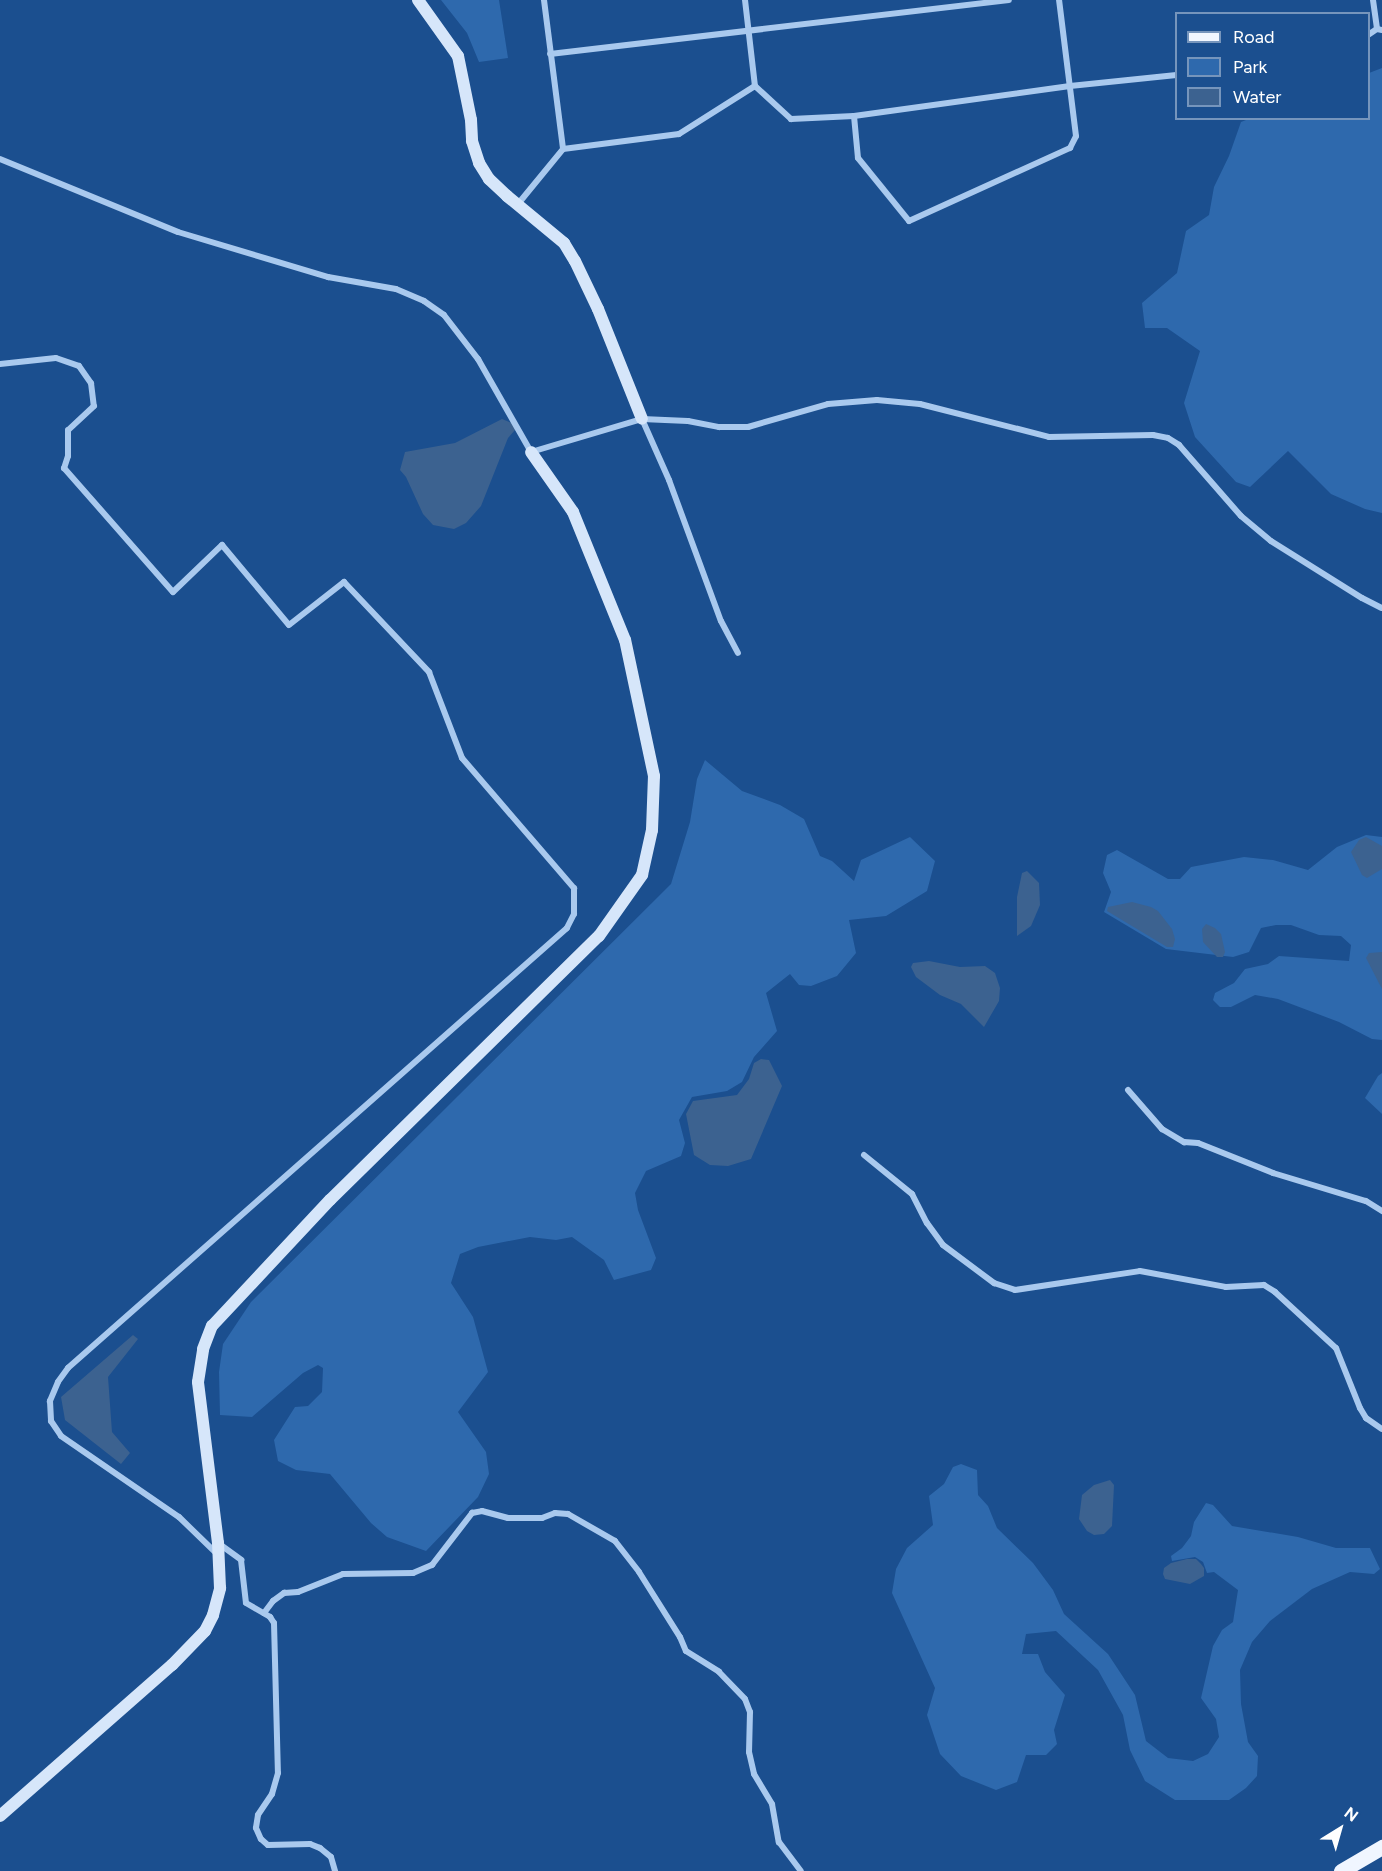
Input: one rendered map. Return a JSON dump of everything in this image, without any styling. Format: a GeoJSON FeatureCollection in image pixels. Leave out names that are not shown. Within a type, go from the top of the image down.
{"type":"FeatureCollection","features":[{"type":"Feature","properties":{"kind":"main road"},"geometry":{"type":"LineString","coordinates":[[1347,1870],[1382,1847]]}},
{"type":"Feature","properties":{"kind":"street"},"geometry":{"type":"LineString","coordinates":[[418,0],[458,56],[471,120],[472,141],[479,163],[489,179],[564,243],[575,261],[598,309],[669,480],[722,621],[738,653]]}},
{"type":"Feature","properties":{"kind":"street"},"geometry":{"type":"LineString","coordinates":[[544,0],[563,149]]}},
{"type":"Feature","properties":{"kind":"street"},"geometry":{"type":"LineString","coordinates":[[745,0],[755,86],[791,119],[854,116],[1070,86],[1175,75]]}},
{"type":"Feature","properties":{"kind":"street"},"geometry":{"type":"LineString","coordinates":[[550,54],[1009,0]]}},
{"type":"Feature","properties":{"kind":"street"},"geometry":{"type":"LineString","coordinates":[[854,116],[858,158],[909,221],[1070,148],[1076,136],[1059,0]]}},
{"type":"Feature","properties":{"kind":"street"},"geometry":{"type":"LineString","coordinates":[[1373,0],[1379,29]]}},
{"type":"Feature","properties":{"kind":"street"},"geometry":{"type":"LineString","coordinates":[[517,205],[563,149],[679,134],[755,86]]}},
{"type":"Feature","properties":{"kind":"street"},"geometry":{"type":"LineString","coordinates":[[0,159],[178,232],[328,277],[396,290],[424,301],[444,315],[478,359],[531,452],[573,512],[625,640],[654,776],[652,830],[642,875],[599,936],[330,1200],[212,1326],[203,1349],[198,1382],[218,1549],[220,1588],[205,1631],[172,1665],[0,1816]]}},
{"type":"Feature","properties":{"kind":"street"},"geometry":{"type":"LineString","coordinates":[[0,364],[56,358],[80,366],[92,383],[94,406],[68,430],[68,456],[64,468],[173,592],[222,546],[289,626],[344,582],[429,672],[462,758],[574,888],[574,914],[567,928],[68,1368],[58,1382],[50,1401],[51,1421],[61,1436],[179,1517],[218,1549],[241,1560],[246,1603],[264,1613],[274,1623],[278,1773],[272,1794],[258,1815],[256,1828],[261,1839],[268,1845],[310,1844],[320,1848],[331,1857],[335,1871]]}},
{"type":"Feature","properties":{"kind":"street"},"geometry":{"type":"LineString","coordinates":[[531,452],[642,419],[688,421],[719,427],[748,427],[828,404],[877,400],[920,404],[1048,437],[1153,435],[1168,438],[1179,446],[1241,516],[1271,541],[1382,608]]}},
{"type":"Feature","properties":{"kind":"street"},"geometry":{"type":"LineString","coordinates":[[1128,1090],[1162,1129],[1184,1142],[1198,1143],[1273,1173],[1366,1201],[1382,1210]]}},
{"type":"Feature","properties":{"kind":"street"},"geometry":{"type":"LineString","coordinates":[[864,1155],[912,1194],[927,1224],[943,1245],[994,1283],[1015,1290],[1140,1271],[1226,1287],[1264,1285],[1275,1292],[1336,1348],[1360,1408],[1366,1418],[1382,1429]]}},
{"type":"Feature","properties":{"kind":"street"},"geometry":{"type":"LineString","coordinates":[[264,1613],[273,1601],[284,1593],[298,1592],[343,1574],[413,1573],[432,1565],[472,1513],[482,1511],[508,1518],[542,1518],[555,1513],[568,1514],[615,1541],[639,1572],[680,1637],[686,1651],[718,1672],[746,1699],[750,1712],[749,1752],[754,1774],[772,1804],[779,1842],[801,1871]]}},
{"type":"Feature","properties":{"kind":"green space"},"geometry":{"type":"Polygon","coordinates":[[[441,0],[499,0],[508,58],[479,62],[467,33],[441,0]]]}},
{"type":"Feature","properties":{"kind":"green space"},"geometry":{"type":"Polygon","coordinates":[[[1382,68],[1382,513],[1365,509],[1331,494],[1288,451],[1250,487],[1236,482],[1195,437],[1184,403],[1200,351],[1167,328],[1145,328],[1142,303],[1177,273],[1186,231],[1209,215],[1214,187],[1229,156],[1241,122],[1246,120],[1370,120],[1370,73],[1382,68]]]}},
{"type":"Feature","properties":{"kind":"green space"},"geometry":{"type":"Polygon","coordinates":[[[705,760],[742,791],[780,805],[804,819],[820,856],[832,861],[854,881],[861,860],[910,837],[935,861],[927,891],[886,916],[849,920],[856,953],[837,976],[811,986],[799,985],[790,974],[766,993],[777,1031],[754,1057],[742,1082],[727,1091],[692,1097],[679,1120],[685,1143],[681,1156],[646,1171],[635,1193],[638,1210],[656,1258],[651,1270],[614,1280],[604,1260],[572,1237],[556,1240],[530,1237],[478,1247],[460,1254],[451,1283],[473,1317],[488,1372],[458,1412],[486,1452],[489,1474],[478,1497],[426,1551],[387,1537],[371,1523],[330,1474],[296,1470],[278,1461],[274,1440],[295,1407],[308,1406],[322,1392],[323,1368],[318,1365],[303,1373],[252,1417],[220,1415],[219,1372],[223,1344],[251,1302],[671,884],[690,822],[697,779],[705,760]]]}},
{"type":"Feature","properties":{"kind":"green space"},"geometry":{"type":"Polygon","coordinates":[[[1366,835],[1382,837],[1382,1040],[1372,1039],[1339,1022],[1278,999],[1255,995],[1231,1007],[1220,1007],[1213,1000],[1215,993],[1234,983],[1245,969],[1268,964],[1279,956],[1349,961],[1351,945],[1341,936],[1319,935],[1291,925],[1276,925],[1261,928],[1249,952],[1233,957],[1166,949],[1104,912],[1111,892],[1103,873],[1107,855],[1117,850],[1168,879],[1180,879],[1191,867],[1244,857],[1273,860],[1308,870],[1337,847],[1366,835]]]}},
{"type":"Feature","properties":{"kind":"green space"},"geometry":{"type":"Polygon","coordinates":[[[1382,1073],[1382,1114],[1365,1098],[1382,1073]]]}},
{"type":"Feature","properties":{"kind":"green space"},"geometry":{"type":"Polygon","coordinates":[[[961,1464],[977,1470],[978,1495],[988,1506],[997,1528],[1033,1563],[1053,1590],[1064,1614],[1108,1654],[1135,1695],[1146,1741],[1168,1758],[1193,1761],[1208,1754],[1219,1737],[1216,1719],[1201,1698],[1213,1646],[1222,1630],[1233,1622],[1238,1590],[1214,1572],[1207,1573],[1203,1562],[1195,1557],[1172,1561],[1171,1556],[1182,1548],[1191,1536],[1194,1522],[1206,1503],[1213,1505],[1232,1526],[1298,1537],[1336,1548],[1370,1548],[1380,1569],[1374,1574],[1350,1572],[1312,1589],[1270,1621],[1252,1642],[1240,1670],[1241,1704],[1248,1742],[1258,1756],[1257,1776],[1246,1788],[1229,1800],[1175,1800],[1145,1781],[1130,1750],[1123,1715],[1098,1670],[1056,1631],[1026,1634],[1022,1654],[1038,1654],[1045,1672],[1065,1695],[1054,1730],[1057,1744],[1046,1755],[1026,1755],[1017,1782],[996,1790],[961,1776],[940,1754],[927,1715],[935,1688],[892,1593],[896,1569],[907,1548],[933,1525],[929,1496],[944,1484],[953,1467],[961,1464]]]}},
{"type":"Feature","properties":{"kind":"water"},"geometry":{"type":"Polygon","coordinates":[[[502,419],[514,424],[515,430],[508,438],[481,506],[466,523],[454,529],[433,525],[423,514],[406,477],[400,470],[405,452],[455,443],[502,419]]]}},
{"type":"Feature","properties":{"kind":"water"},"geometry":{"type":"Polygon","coordinates":[[[1366,837],[1382,846],[1382,869],[1367,878],[1362,875],[1351,852],[1359,840],[1366,837]]]}},
{"type":"Feature","properties":{"kind":"water"},"geometry":{"type":"Polygon","coordinates":[[[1027,871],[1039,883],[1040,905],[1031,926],[1017,936],[1017,897],[1022,873],[1027,871]]]}},
{"type":"Feature","properties":{"kind":"water"},"geometry":{"type":"Polygon","coordinates":[[[1132,902],[1158,911],[1172,929],[1175,939],[1173,947],[1167,947],[1107,911],[1108,907],[1132,902]]]}},
{"type":"Feature","properties":{"kind":"water"},"geometry":{"type":"Polygon","coordinates":[[[1206,924],[1221,934],[1225,952],[1223,957],[1217,957],[1203,942],[1202,929],[1206,924]]]}},
{"type":"Feature","properties":{"kind":"water"},"geometry":{"type":"Polygon","coordinates":[[[1382,952],[1382,989],[1366,958],[1369,953],[1382,952]]]}},
{"type":"Feature","properties":{"kind":"water"},"geometry":{"type":"Polygon","coordinates":[[[929,961],[960,967],[985,966],[995,973],[1000,988],[999,1001],[984,1027],[961,1004],[940,995],[916,977],[911,967],[913,963],[929,961]]]}},
{"type":"Feature","properties":{"kind":"water"},"geometry":{"type":"Polygon","coordinates":[[[761,1059],[769,1060],[782,1086],[751,1159],[728,1166],[710,1165],[694,1155],[686,1114],[693,1101],[737,1095],[749,1079],[754,1063],[761,1059]]]}},
{"type":"Feature","properties":{"kind":"water"},"geometry":{"type":"Polygon","coordinates":[[[133,1335],[138,1339],[108,1377],[112,1432],[130,1453],[121,1464],[65,1420],[61,1397],[133,1335]]]}},
{"type":"Feature","properties":{"kind":"water"},"geometry":{"type":"Polygon","coordinates":[[[1110,1480],[1114,1485],[1112,1526],[1104,1534],[1094,1535],[1087,1531],[1079,1519],[1082,1495],[1094,1485],[1110,1480]]]}},
{"type":"Feature","properties":{"kind":"water"},"geometry":{"type":"Polygon","coordinates":[[[1196,1559],[1204,1568],[1204,1576],[1190,1584],[1165,1579],[1164,1568],[1171,1563],[1196,1559]]]}}]}
